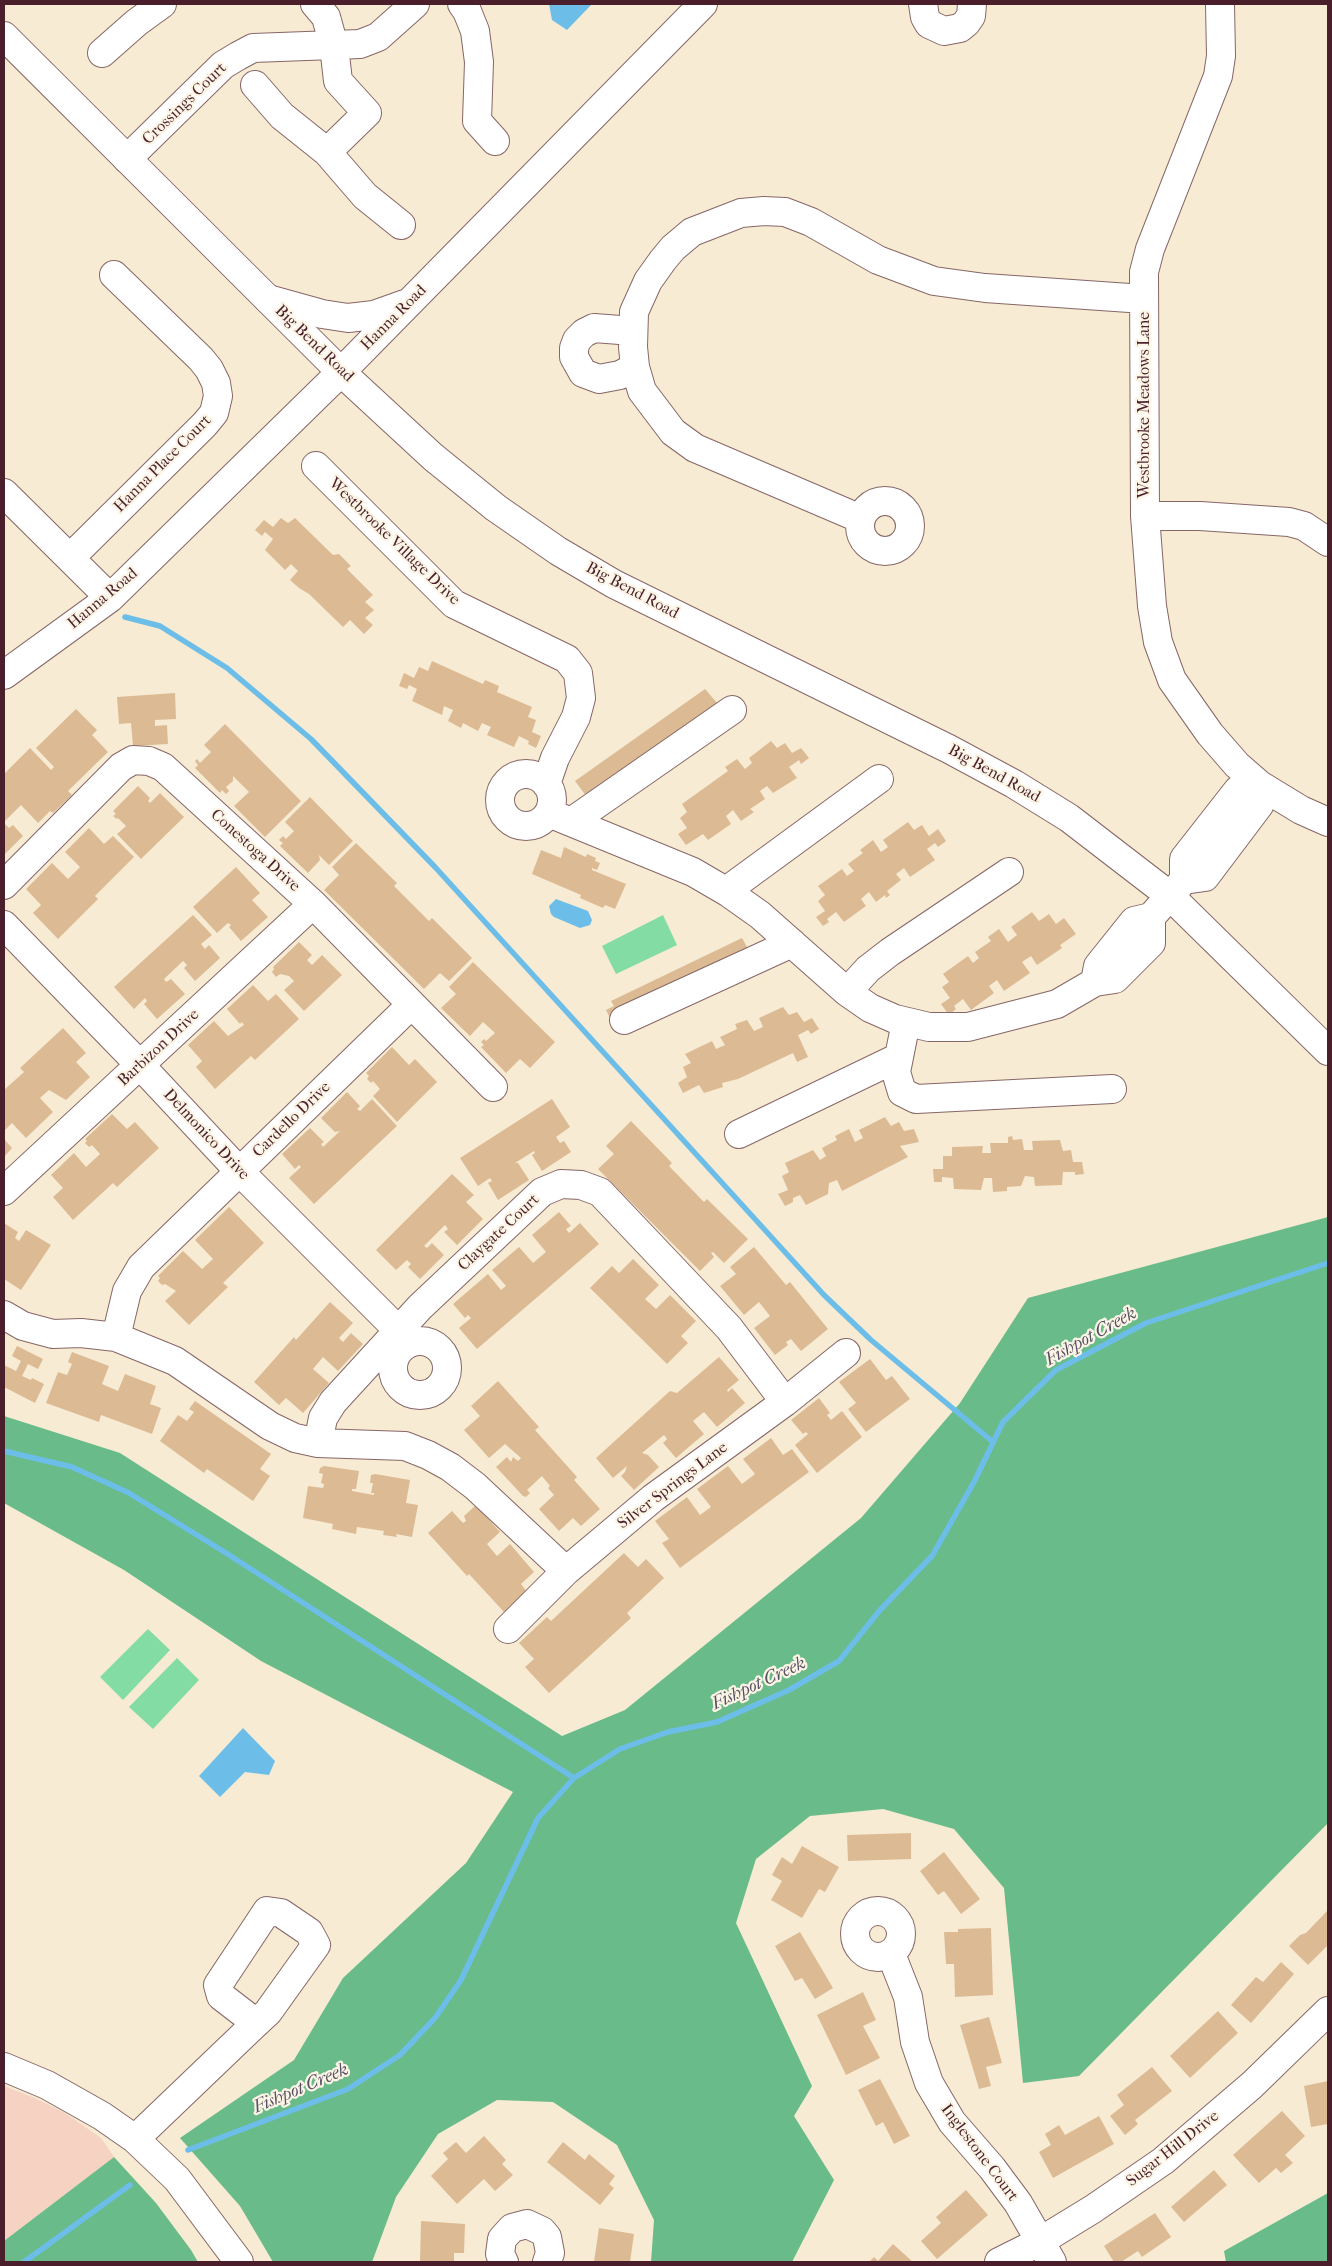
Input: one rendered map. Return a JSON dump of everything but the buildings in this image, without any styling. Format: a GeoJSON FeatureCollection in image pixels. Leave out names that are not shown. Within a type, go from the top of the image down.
{"type":"FeatureCollection","features":[{"type":"Feature","properties":{"kind":"street"},"geometry":{"type":"LineString","coordinates":[[102,53],[136,23],[162,4]]}},
{"type":"Feature","properties":{"kind":"street"},"geometry":{"type":"LineString","coordinates":[[315,4],[326,17],[334,46],[338,81],[367,113],[327,152]]}},
{"type":"Feature","properties":{"kind":"street","name":"Crossings Court"},"geometry":{"type":"LineString","coordinates":[[127,159],[223,65],[238,56],[253,48],[360,44],[378,37],[415,4]]}},
{"type":"Feature","properties":{"kind":"street"},"geometry":{"type":"LineString","coordinates":[[462,4],[467,11],[475,32],[479,62],[477,121],[495,141]]}},
{"type":"Feature","properties":{"kind":"street","name":"Hanna Road"},"geometry":{"type":"LineString","coordinates":[[4,675],[110,598],[341,372],[703,4]]}},
{"type":"Feature","properties":{"kind":"street"},"geometry":{"type":"LineString","coordinates":[[923,4],[925,17],[929,24],[944,31],[960,28],[966,23],[971,16],[972,4]]}},
{"type":"Feature","properties":{"kind":"street","name":"Westbrooke Meadows Lane"},"geometry":{"type":"LineString","coordinates":[[1220,4],[1221,56],[1218,76],[1150,250],[1144,272],[1145,516],[1152,606],[1158,642],[1172,680],[1210,734],[1237,766],[1260,785],[1301,810],[1328,822]]}},
{"type":"Feature","properties":{"kind":"street","name":"Big Bend Road"},"geometry":{"type":"LineString","coordinates":[[4,36],[341,372],[433,457],[496,508],[558,551],[614,584],[949,749],[1014,784],[1177,888],[1328,1052]]}},
{"type":"Feature","properties":{"kind":"street"},"geometry":{"type":"LineString","coordinates":[[255,85],[282,116],[327,152],[365,196],[401,225]]}},
{"type":"Feature","properties":{"kind":"street"},"geometry":{"type":"LineString","coordinates":[[861,519],[695,448],[673,432],[642,391],[635,367],[634,312],[648,281],[673,248],[700,228],[741,213],[785,212],[811,222],[878,260],[934,281],[985,288],[1144,300]]}},
{"type":"Feature","properties":{"kind":"street","name":"Hanna Place Court"},"geometry":{"type":"LineString","coordinates":[[70,558],[205,424],[214,413],[218,396],[216,383],[209,369],[114,274]]}},
{"type":"Feature","properties":{"kind":"street"},"geometry":{"type":"LineString","coordinates":[[268,299],[322,314],[348,318],[374,315],[409,303]]}},
{"type":"Feature","properties":{"kind":"street"},"geometry":{"type":"LineString","coordinates":[[633,331],[594,328],[584,333],[577,340],[574,348],[574,357],[582,373],[599,380],[620,375],[635,367]]}},
{"type":"Feature","properties":{"kind":"street","name":"Westbrooke Village Drive"},"geometry":{"type":"LineString","coordinates":[[316,466],[454,604],[566,659],[578,673],[581,698],[576,717],[555,758],[546,784]]}},
{"type":"Feature","properties":{"kind":"street"},"geometry":{"type":"LineString","coordinates":[[4,493],[110,598]]}},
{"type":"Feature","properties":{"kind":"street"},"geometry":{"type":"LineString","coordinates":[[1145,516],[1200,516],[1290,522],[1304,526],[1328,542]]}},
{"type":"Feature","properties":{"kind":"street"},"geometry":{"type":"LineString","coordinates":[[732,710],[560,818],[543,820],[526,826],[518,825],[505,816],[500,800],[505,785],[518,775],[536,776],[546,784],[552,796],[552,805],[560,818],[693,872],[726,891],[760,915],[847,992],[870,1008],[906,1022],[929,1027],[968,1027],[1057,1004],[1095,982],[1098,966],[1134,921],[1151,917],[1177,888],[1184,859],[1238,790],[1260,785]]}},
{"type":"Feature","properties":{"kind":"street","name":"Conestoga Drive"},"geometry":{"type":"LineString","coordinates":[[4,885],[121,767],[133,760],[149,761],[163,767],[313,904],[493,1087]]}},
{"type":"Feature","properties":{"kind":"street"},"geometry":{"type":"LineString","coordinates":[[726,891],[879,779]]}},
{"type":"Feature","properties":{"kind":"street"},"geometry":{"type":"LineString","coordinates":[[847,992],[868,969],[890,952],[1009,872]]}},
{"type":"Feature","properties":{"kind":"street","name":"Barbizon Drive"},"geometry":{"type":"LineString","coordinates":[[4,1191],[313,904]]}},
{"type":"Feature","properties":{"kind":"street","name":"Delmonico Drive"},"geometry":{"type":"LineString","coordinates":[[4,925],[402,1338]]}},
{"type":"Feature","properties":{"kind":"street"},"geometry":{"type":"LineString","coordinates":[[624,1020],[792,943]]}},
{"type":"Feature","properties":{"kind":"street","name":"Cardello Drive"},"geometry":{"type":"LineString","coordinates":[[116,1337],[126,1291],[141,1268],[411,1005]]}},
{"type":"Feature","properties":{"kind":"street"},"geometry":{"type":"LineString","coordinates":[[906,1022],[896,1072],[902,1092],[916,1099],[1112,1089]]}},
{"type":"Feature","properties":{"kind":"street"},"geometry":{"type":"LineString","coordinates":[[738,1134],[899,1057]]}},
{"type":"Feature","properties":{"kind":"street","name":"Claygate Court"},"geometry":{"type":"LineString","coordinates":[[318,1443],[323,1418],[333,1402],[402,1338],[420,1307],[542,1192],[561,1184],[581,1185],[600,1192],[729,1328],[785,1402]]}},
{"type":"Feature","properties":{"kind":"street"},"geometry":{"type":"LineString","coordinates":[[4,1316],[23,1326],[53,1334],[81,1333],[116,1337],[176,1362],[270,1426],[295,1438],[318,1443],[405,1446],[428,1455],[450,1467],[475,1486],[566,1571]]}},
{"type":"Feature","properties":{"kind":"street","name":"Silver Springs Lane"},"geometry":{"type":"LineString","coordinates":[[508,1629],[566,1571],[653,1498],[785,1402],[846,1353]]}},
{"type":"Feature","properties":{"kind":"street","name":"Inglestone Court"},"geometry":{"type":"LineString","coordinates":[[891,1954],[908,1997],[915,2042],[929,2083],[952,2122],[992,2168],[1018,2202],[1045,2252]]}},
{"type":"Feature","properties":{"kind":"street","name":"Sugar Hill Drive"},"geometry":{"type":"LineString","coordinates":[[999,2262],[1045,2252],[1093,2209],[1163,2161],[1252,2084],[1328,2011]]}},
{"type":"Feature","properties":{"kind":"street"},"geometry":{"type":"LineString","coordinates":[[135,2139],[256,2024]]}},
{"type":"Feature","properties":{"kind":"street"},"geometry":{"type":"LineString","coordinates":[[4,2067],[63,2094],[102,2116],[135,2139],[177,2179],[239,2262]]}},
{"type":"Feature","properties":{"kind":"street"},"geometry":{"type":"LineString","coordinates":[[504,2262],[500,2254],[502,2239],[512,2228],[527,2224],[535,2226],[547,2237],[550,2253],[546,2262]]}},
{"type":"Feature","properties":{"kind":"shaded area"},"geometry":{"type":"Polygon","coordinates":[[[4,2086],[35,2098],[65,2113],[101,2138],[114,2157],[4,2241],[4,2086]]]}},
{"type":"Feature","properties":{"kind":"green space"},"geometry":{"type":"Polygon","coordinates":[[[663,915],[677,945],[616,974],[602,946],[663,915]]]}},
{"type":"Feature","properties":{"kind":"green space"},"geometry":{"type":"Polygon","coordinates":[[[1328,1217],[1328,1823],[1079,2076],[1023,2083],[1004,1888],[954,1829],[883,1809],[810,1816],[756,1859],[736,1923],[812,2086],[794,2116],[834,2180],[792,2262],[651,2262],[654,2220],[617,2145],[553,2102],[497,2100],[438,2134],[396,2197],[372,2262],[273,2262],[240,2206],[180,2138],[294,2060],[343,1978],[466,1863],[513,1792],[261,1661],[124,1570],[4,1503],[4,1416],[120,1453],[562,1736],[625,1710],[861,1518],[960,1403],[1028,1298],[1328,1217]]]}},
{"type":"Feature","properties":{"kind":"green space"},"geometry":{"type":"Polygon","coordinates":[[[148,1629],[170,1650],[123,1700],[100,1677],[148,1629]]]}},
{"type":"Feature","properties":{"kind":"green space"},"geometry":{"type":"Polygon","coordinates":[[[177,1658],[199,1680],[153,1729],[129,1707],[177,1658]]]}},
{"type":"Feature","properties":{"kind":"green space"},"geometry":{"type":"Polygon","coordinates":[[[114,2157],[156,2203],[198,2262],[4,2262],[4,2241],[114,2157]]]}},
{"type":"Feature","properties":{"kind":"green space"},"geometry":{"type":"Polygon","coordinates":[[[1328,2193],[1328,2262],[1226,2262],[1224,2251],[1328,2193]]]}},
{"type":"Feature","properties":{"kind":"water"},"geometry":{"type":"Polygon","coordinates":[[[549,4],[592,4],[567,30],[552,20],[549,4]]]}},
{"type":"Feature","properties":{"kind":"water"},"geometry":{"type":"Polygon","coordinates":[[[556,899],[588,911],[592,920],[590,925],[580,928],[554,917],[549,906],[556,899]]]}},
{"type":"Feature","properties":{"kind":"water"},"geometry":{"type":"Polygon","coordinates":[[[243,1728],[275,1761],[269,1775],[245,1772],[220,1797],[199,1776],[243,1728]]]}},
{"type":"Feature","properties":{"kind":"waterway"},"geometry":{"type":"LineString","coordinates":[[125,617],[160,626],[227,668],[311,739],[435,867],[824,1295],[871,1340],[993,1442]]}},
{"type":"Feature","properties":{"kind":"waterway","name":"Fishpot Creek"},"geometry":{"type":"LineString","coordinates":[[188,2150],[348,2089],[400,2055],[435,2018],[461,1980],[538,1818],[574,1778],[620,1749],[668,1732],[717,1722],[789,1690],[839,1661],[880,1610],[932,1556],[974,1482],[1003,1422],[1056,1370],[1146,1323],[1328,1263]]}},
{"type":"Feature","properties":{"kind":"waterway"},"geometry":{"type":"LineString","coordinates":[[4,1451],[72,1467],[129,1493],[226,1553],[574,1778]]}},
{"type":"Feature","properties":{"kind":"waterway","name":"Fishpot Creek"},"geometry":{"type":"LineString","coordinates":[[24,2262],[130,2185]]}}]}
